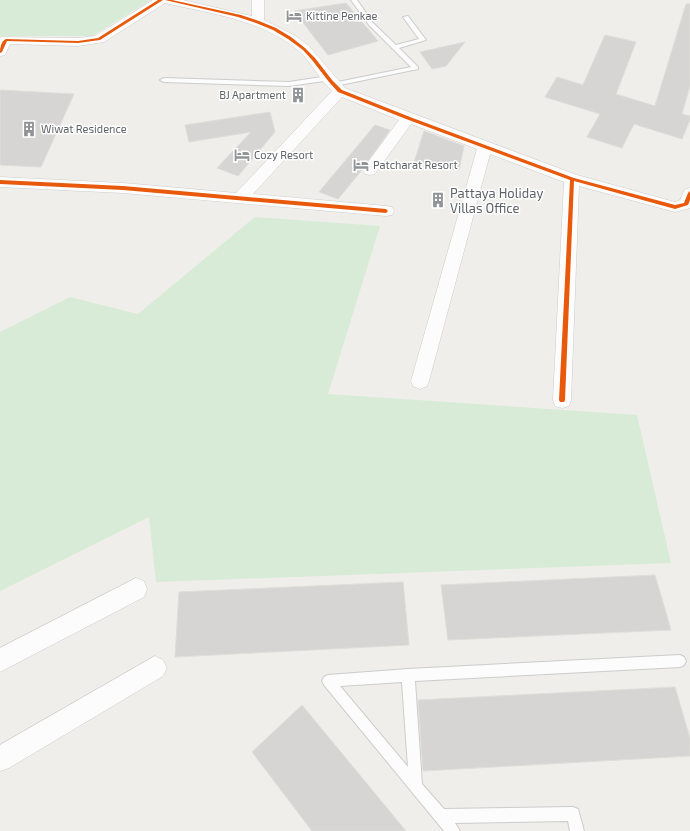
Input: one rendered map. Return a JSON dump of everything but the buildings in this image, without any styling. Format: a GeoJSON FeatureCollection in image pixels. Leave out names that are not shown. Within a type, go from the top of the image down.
{"type":"FeatureCollection","features":[{"type":"Feature","properties":{"kind":"street"},"geometry":{"type":"LineString","coordinates":[[0,52],[6,40],[78,42],[99,39],[161,0]]}},
{"type":"Feature","properties":{"kind":"street"},"geometry":{"type":"LineString","coordinates":[[167,0],[258,22],[287,34],[306,50],[333,85],[408,118],[572,178],[675,207],[686,204],[690,193]]}},
{"type":"Feature","properties":{"kind":"street"},"geometry":{"type":"LineString","coordinates":[[258,0],[258,22]]}},
{"type":"Feature","properties":{"kind":"street"},"geometry":{"type":"LineString","coordinates":[[238,199],[333,85]]}},
{"type":"Feature","properties":{"kind":"street"},"geometry":{"type":"LineString","coordinates":[[370,170],[408,118]]}},
{"type":"Feature","properties":{"kind":"street"},"geometry":{"type":"LineString","coordinates":[[420,381],[485,146]]}},
{"type":"Feature","properties":{"kind":"street"},"geometry":{"type":"LineString","coordinates":[[562,400],[572,178]]}},
{"type":"Feature","properties":{"kind":"street"},"geometry":{"type":"LineString","coordinates":[[0,182],[123,188],[386,211]]}},
{"type":"Feature","properties":{"kind":"street"},"geometry":{"type":"LineString","coordinates":[[0,660],[136,589]]}},
{"type":"Feature","properties":{"kind":"street"},"geometry":{"type":"LineString","coordinates":[[0,759],[154,668]]}},
{"type":"Feature","properties":{"kind":"lane"},"geometry":{"type":"LineString","coordinates":[[164,80],[333,85],[416,68],[371,24],[354,0]]}},
{"type":"Feature","properties":{"kind":"lane"},"geometry":{"type":"LineString","coordinates":[[395,47],[423,40],[406,18]]}},
{"type":"Feature","properties":{"kind":"lane"},"geometry":{"type":"LineString","coordinates":[[454,831],[328,681],[408,675],[680,661]]}},
{"type":"Feature","properties":{"kind":"lane"},"geometry":{"type":"LineString","coordinates":[[408,675],[416,787]]}},
{"type":"Feature","properties":{"kind":"lane"},"geometry":{"type":"LineString","coordinates":[[441,816],[573,814],[577,831]]}},
{"type":"Feature","properties":{"kind":"green space"},"geometry":{"type":"Polygon","coordinates":[[[0,0],[149,1],[92,36],[0,36],[0,0]]]}},
{"type":"Feature","properties":{"kind":"green space"},"geometry":{"type":"Polygon","coordinates":[[[255,217],[380,226],[328,394],[637,415],[671,563],[156,582],[149,517],[0,591],[0,332],[70,297],[138,314],[255,217]]]}},
{"type":"Feature","properties":{"kind":"cycle path"},"geometry":{"type":"LineString","coordinates":[[0,52],[6,40],[78,42],[99,39],[161,0]]}},
{"type":"Feature","properties":{"kind":"cycle path"},"geometry":{"type":"LineString","coordinates":[[167,0],[239,16],[274,29],[290,38],[304,49],[340,91],[572,179],[675,207],[686,204],[690,193]]}},
{"type":"Feature","properties":{"kind":"cycle path"},"geometry":{"type":"LineString","coordinates":[[562,400],[572,179]]}},
{"type":"Feature","properties":{"kind":"cycle path"},"geometry":{"type":"LineString","coordinates":[[0,182],[123,188],[386,211]]}},
{"type":"Feature","properties":{"kind":"place","name":"Kittine Penkae"},"geometry":{"type":"Point","coordinates":[294,16]}},
{"type":"Feature","properties":{"kind":"place","name":"BJ Apartment"},"geometry":{"type":"Point","coordinates":[298,95]}},
{"type":"Feature","properties":{"kind":"place","name":"Wiwat Residence"},"geometry":{"type":"Point","coordinates":[29,129]}},
{"type":"Feature","properties":{"kind":"place","name":"Cozy Resort"},"geometry":{"type":"Point","coordinates":[242,155]}},
{"type":"Feature","properties":{"kind":"place","name":"Patcharat Resort"},"geometry":{"type":"Point","coordinates":[361,165]}},
{"type":"Feature","properties":{"kind":"place","name":"Pattaya Holiday Villas Office"},"geometry":{"type":"Point","coordinates":[438,200]}}]}
